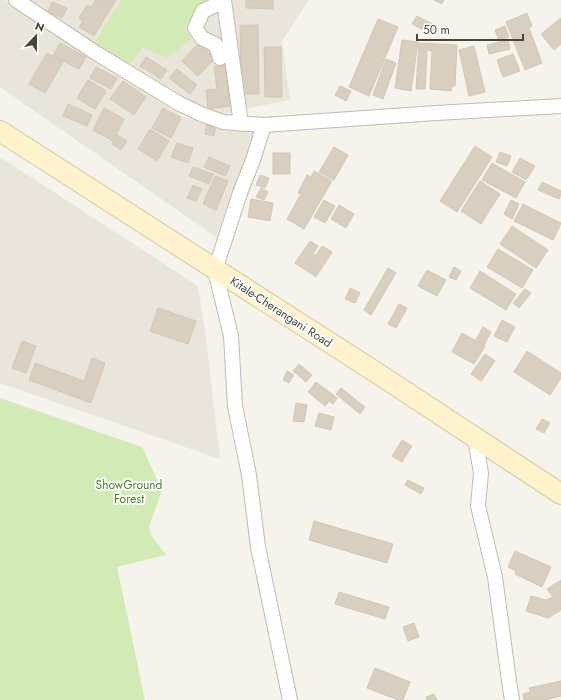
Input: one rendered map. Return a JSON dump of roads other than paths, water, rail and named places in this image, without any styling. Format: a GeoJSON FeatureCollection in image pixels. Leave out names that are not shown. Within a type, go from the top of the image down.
{"type":"FeatureCollection","features":[{"type":"Feature","properties":{"kind":"main road","name":"Kitale-Cherangani Road"},"geometry":{"type":"LineString","coordinates":[[0,131],[377,373],[561,494]]}},
{"type":"Feature","properties":{"kind":"street"},"geometry":{"type":"LineString","coordinates":[[16,0],[180,104],[223,122],[264,125],[561,106]]}},
{"type":"Feature","properties":{"kind":"street"},"geometry":{"type":"LineString","coordinates":[[220,58],[216,45],[202,38],[195,28],[203,11],[224,0],[241,124]]}},
{"type":"Feature","properties":{"kind":"street"},"geometry":{"type":"LineString","coordinates":[[264,125],[215,270],[231,336],[235,406],[249,475],[258,547],[290,700]]}},
{"type":"Feature","properties":{"kind":"street"},"geometry":{"type":"LineString","coordinates":[[475,438],[481,473],[478,506],[495,577],[512,700]]}},
{"type":"Feature","properties":{"kind":"park label","name":"ShowGround Forest"},"geometry":{"type":"Point","coordinates":[129,492]}}]}
